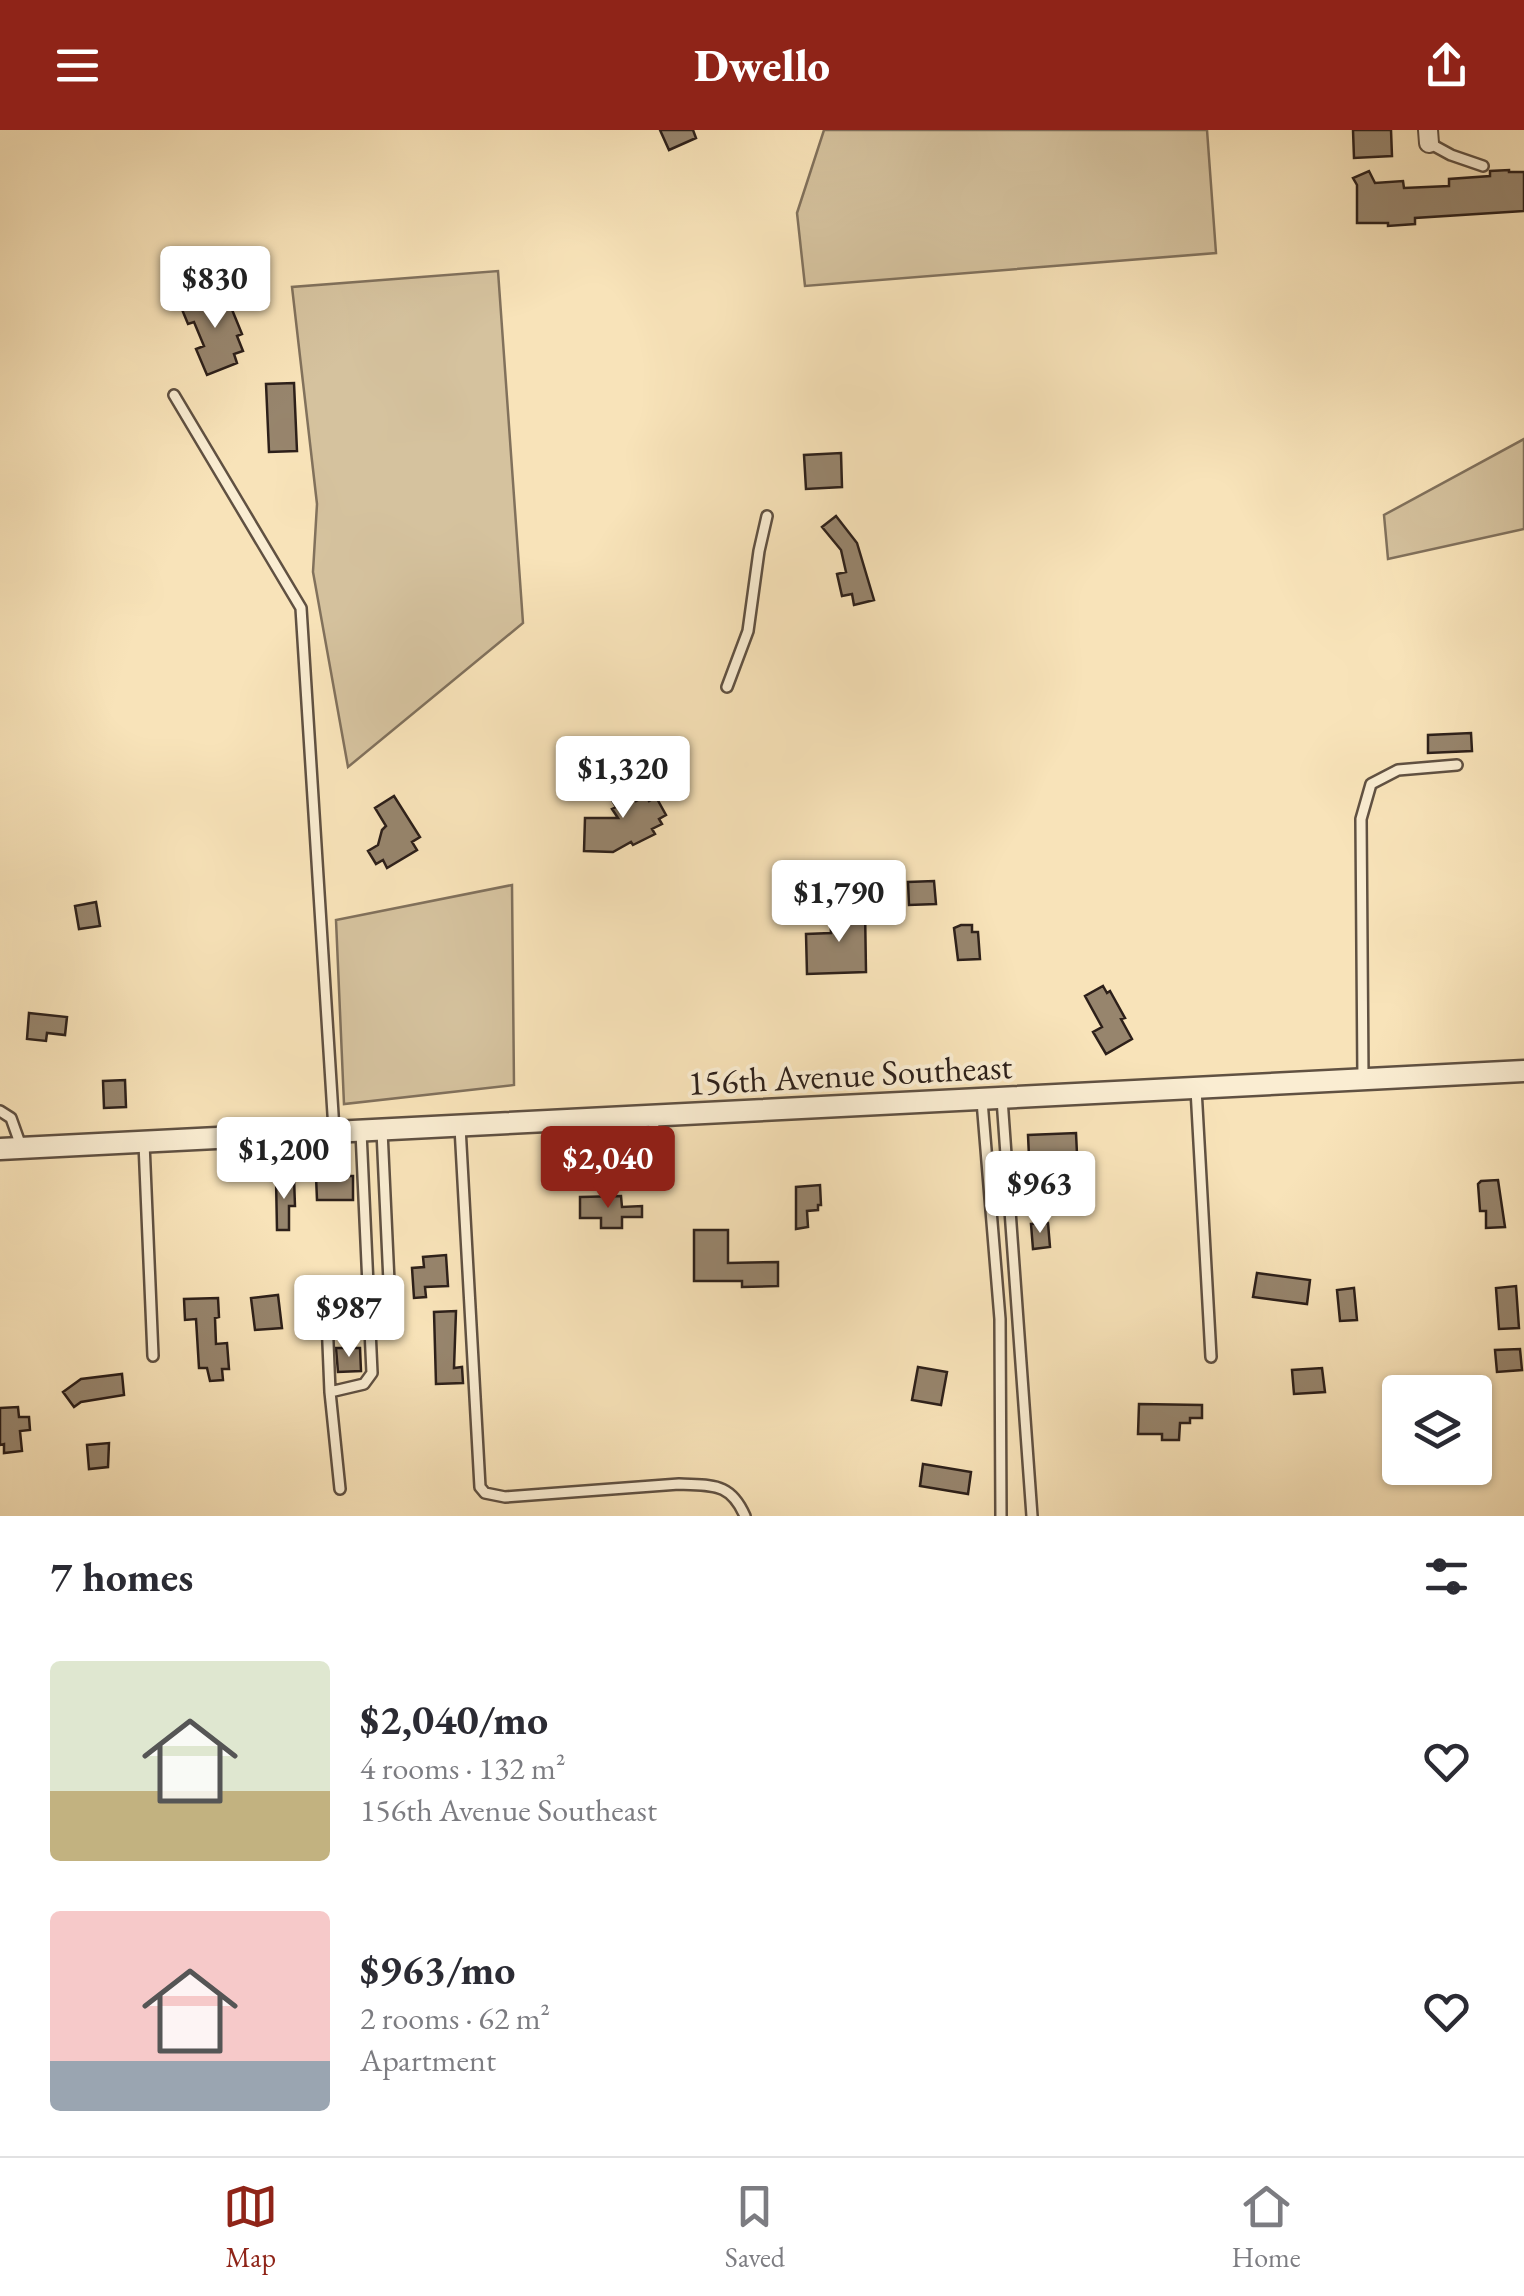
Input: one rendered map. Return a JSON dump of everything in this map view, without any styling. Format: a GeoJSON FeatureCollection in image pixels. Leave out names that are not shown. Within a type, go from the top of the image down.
{"type":"FeatureCollection","features":[{"type":"Feature","properties":{"kind":"street","name":"156th Avenue Southeast"},"geometry":{"type":"LineString","coordinates":[[11,1149],[1524,1071]]}},
{"type":"Feature","properties":{"kind":"lane"},"geometry":{"type":"LineString","coordinates":[[1428,136],[1451,156],[1484,166]]}},
{"type":"Feature","properties":{"kind":"lane"},"geometry":{"type":"LineString","coordinates":[[174,395],[301,608],[334,1133]]}},
{"type":"Feature","properties":{"kind":"lane"},"geometry":{"type":"LineString","coordinates":[[728,687],[748,632],[758,551],[767,516]]}},
{"type":"Feature","properties":{"kind":"lane"},"geometry":{"type":"LineString","coordinates":[[1364,1078],[1361,819],[1372,784],[1398,770],[1456,765]]}},
{"type":"Feature","properties":{"kind":"lane"},"geometry":{"type":"LineString","coordinates":[[1196,1087],[1212,1357]]}},
{"type":"Feature","properties":{"kind":"lane"},"geometry":{"type":"LineString","coordinates":[[992,1100],[1000,1318],[1001,1516]]}},
{"type":"Feature","properties":{"kind":"lane"},"geometry":{"type":"LineString","coordinates":[[992,1100],[1032,1516]]}},
{"type":"Feature","properties":{"kind":"lane"},"geometry":{"type":"LineString","coordinates":[[0,1111],[11,1118],[11,1149]]}},
{"type":"Feature","properties":{"kind":"lane"},"geometry":{"type":"LineString","coordinates":[[582,1121],[586,1162],[595,1173],[625,1181],[637,1178],[643,1169],[654,1133],[654,1117]]}},
{"type":"Feature","properties":{"kind":"lane"},"geometry":{"type":"LineString","coordinates":[[460,1127],[480,1487],[485,1493],[504,1497],[679,1484],[708,1486],[728,1489],[746,1516]]}},
{"type":"Feature","properties":{"kind":"lane"},"geometry":{"type":"LineString","coordinates":[[330,1392],[364,1384],[372,1373],[372,1131]]}},
{"type":"Feature","properties":{"kind":"lane"},"geometry":{"type":"LineString","coordinates":[[372,1131],[392,1326]]}},
{"type":"Feature","properties":{"kind":"lane"},"geometry":{"type":"LineString","coordinates":[[144,1142],[153,1356]]}},
{"type":"Feature","properties":{"kind":"lane"},"geometry":{"type":"LineString","coordinates":[[340,1489],[327,1319],[342,1302],[369,1300]]}},
{"type":"Feature","properties":{"kind":"shaded area"},"geometry":{"type":"Polygon","coordinates":[[[824,130],[1207,130],[1216,253],[805,286],[797,213],[824,130]]]}},
{"type":"Feature","properties":{"kind":"shaded area"},"geometry":{"type":"Polygon","coordinates":[[[498,271],[523,623],[348,767],[313,572],[317,504],[292,287],[498,271]]]}},
{"type":"Feature","properties":{"kind":"shaded area"},"geometry":{"type":"Polygon","coordinates":[[[1524,439],[1524,529],[1388,559],[1384,515],[1524,439]]]}},
{"type":"Feature","properties":{"kind":"shaded area"},"geometry":{"type":"Polygon","coordinates":[[[512,885],[514,1085],[344,1104],[336,920],[512,885]]]}},
{"type":"Feature","properties":{"kind":"building"},"geometry":{"type":"Polygon","coordinates":[[[660,130],[693,130],[696,138],[669,150],[660,130]]]}},
{"type":"Feature","properties":{"kind":"building"},"geometry":{"type":"Polygon","coordinates":[[[1353,130],[1391,130],[1392,156],[1354,158],[1353,130]]]}},
{"type":"Feature","properties":{"kind":"building"},"geometry":{"type":"Polygon","coordinates":[[[1369,171],[1375,183],[1403,181],[1404,188],[1449,186],[1449,179],[1490,176],[1490,171],[1524,172],[1524,211],[1415,218],[1415,224],[1388,226],[1357,223],[1357,185],[1353,178],[1369,171]]]}},
{"type":"Feature","properties":{"kind":"building"},"geometry":{"type":"Polygon","coordinates":[[[224,290],[242,334],[237,336],[243,351],[234,354],[237,363],[207,375],[196,349],[204,346],[194,322],[188,324],[181,307],[224,290]]]}},
{"type":"Feature","properties":{"kind":"building"},"geometry":{"type":"Polygon","coordinates":[[[294,383],[297,451],[269,452],[266,384],[294,383]]]}},
{"type":"Feature","properties":{"kind":"building"},"geometry":{"type":"Polygon","coordinates":[[[841,453],[842,487],[806,489],[804,455],[841,453]]]}},
{"type":"Feature","properties":{"kind":"building"},"geometry":{"type":"Polygon","coordinates":[[[836,516],[857,543],[874,600],[854,605],[852,594],[842,596],[837,574],[846,572],[841,550],[822,527],[836,516]]]}},
{"type":"Feature","properties":{"kind":"building"},"geometry":{"type":"Polygon","coordinates":[[[1471,733],[1472,751],[1428,753],[1428,735],[1471,733]]]}},
{"type":"Feature","properties":{"kind":"building"},"geometry":{"type":"Polygon","coordinates":[[[618,775],[636,801],[656,797],[666,815],[659,819],[662,824],[652,829],[655,834],[613,852],[584,851],[585,818],[618,818],[602,783],[618,775]]]}},
{"type":"Feature","properties":{"kind":"building"},"geometry":{"type":"Polygon","coordinates":[[[394,796],[420,837],[412,842],[417,850],[387,868],[383,860],[376,864],[368,851],[378,845],[386,826],[375,808],[394,796]]]}},
{"type":"Feature","properties":{"kind":"building"},"geometry":{"type":"Polygon","coordinates":[[[934,881],[936,904],[909,905],[908,882],[934,881]]]}},
{"type":"Feature","properties":{"kind":"building"},"geometry":{"type":"Polygon","coordinates":[[[96,902],[100,926],[79,929],[75,906],[96,902]]]}},
{"type":"Feature","properties":{"kind":"building"},"geometry":{"type":"Polygon","coordinates":[[[865,908],[866,972],[807,974],[806,934],[831,933],[830,909],[865,908]]]}},
{"type":"Feature","properties":{"kind":"building"},"geometry":{"type":"Polygon","coordinates":[[[972,925],[972,932],[978,932],[980,959],[958,960],[954,928],[972,925]]]}},
{"type":"Feature","properties":{"kind":"building"},"geometry":{"type":"Polygon","coordinates":[[[1103,986],[1125,1018],[1121,1019],[1132,1039],[1106,1054],[1093,1032],[1102,1027],[1085,996],[1103,986]]]}},
{"type":"Feature","properties":{"kind":"building"},"geometry":{"type":"Polygon","coordinates":[[[29,1013],[67,1017],[65,1035],[47,1033],[46,1041],[27,1039],[29,1013]]]}},
{"type":"Feature","properties":{"kind":"building"},"geometry":{"type":"Polygon","coordinates":[[[125,1080],[126,1107],[104,1108],[103,1081],[125,1080]]]}},
{"type":"Feature","properties":{"kind":"building"},"geometry":{"type":"Polygon","coordinates":[[[1076,1133],[1077,1154],[1029,1157],[1028,1135],[1076,1133]]]}},
{"type":"Feature","properties":{"kind":"building"},"geometry":{"type":"Polygon","coordinates":[[[316,1176],[353,1176],[353,1200],[317,1200],[316,1176]]]}},
{"type":"Feature","properties":{"kind":"building"},"geometry":{"type":"Polygon","coordinates":[[[276,1178],[294,1178],[295,1206],[289,1206],[289,1230],[277,1230],[276,1178]]]}},
{"type":"Feature","properties":{"kind":"building"},"geometry":{"type":"Polygon","coordinates":[[[1498,1180],[1505,1227],[1486,1228],[1486,1211],[1480,1211],[1478,1184],[1498,1180]]]}},
{"type":"Feature","properties":{"kind":"building"},"geometry":{"type":"Polygon","coordinates":[[[820,1185],[821,1205],[818,1210],[807,1211],[808,1227],[796,1229],[796,1187],[820,1185]]]}},
{"type":"Feature","properties":{"kind":"building"},"geometry":{"type":"Polygon","coordinates":[[[621,1196],[622,1207],[642,1206],[642,1217],[622,1217],[622,1228],[601,1228],[601,1218],[580,1218],[580,1197],[621,1196]]]}},
{"type":"Feature","properties":{"kind":"building"},"geometry":{"type":"Polygon","coordinates":[[[1048,1223],[1050,1247],[1033,1249],[1031,1224],[1048,1223]]]}},
{"type":"Feature","properties":{"kind":"building"},"geometry":{"type":"Polygon","coordinates":[[[694,1230],[728,1230],[728,1263],[778,1262],[778,1286],[742,1287],[742,1281],[694,1281],[694,1230]]]}},
{"type":"Feature","properties":{"kind":"building"},"geometry":{"type":"Polygon","coordinates":[[[446,1255],[448,1286],[425,1287],[426,1297],[414,1298],[412,1268],[424,1267],[423,1257],[446,1255]]]}},
{"type":"Feature","properties":{"kind":"building"},"geometry":{"type":"Polygon","coordinates":[[[1257,1273],[1310,1280],[1307,1304],[1253,1297],[1257,1273]]]}},
{"type":"Feature","properties":{"kind":"building"},"geometry":{"type":"Polygon","coordinates":[[[1516,1286],[1519,1328],[1499,1329],[1496,1288],[1516,1286]]]}},
{"type":"Feature","properties":{"kind":"building"},"geometry":{"type":"Polygon","coordinates":[[[1354,1288],[1357,1320],[1340,1321],[1337,1290],[1354,1288]]]}},
{"type":"Feature","properties":{"kind":"building"},"geometry":{"type":"Polygon","coordinates":[[[278,1295],[282,1328],[255,1330],[251,1298],[278,1295]]]}},
{"type":"Feature","properties":{"kind":"building"},"geometry":{"type":"Polygon","coordinates":[[[218,1298],[216,1344],[227,1343],[229,1369],[222,1369],[223,1380],[210,1381],[207,1368],[199,1368],[196,1319],[185,1320],[184,1299],[218,1298]]]}},
{"type":"Feature","properties":{"kind":"building"},"geometry":{"type":"Polygon","coordinates":[[[456,1311],[454,1368],[462,1367],[463,1383],[436,1384],[434,1312],[456,1311]]]}},
{"type":"Feature","properties":{"kind":"building"},"geometry":{"type":"Polygon","coordinates":[[[336,1348],[360,1348],[361,1371],[338,1372],[336,1348]]]}},
{"type":"Feature","properties":{"kind":"building"},"geometry":{"type":"Polygon","coordinates":[[[1520,1349],[1522,1370],[1497,1372],[1495,1350],[1520,1349]]]}},
{"type":"Feature","properties":{"kind":"building"},"geometry":{"type":"Polygon","coordinates":[[[918,1367],[947,1372],[941,1405],[912,1400],[918,1367]]]}},
{"type":"Feature","properties":{"kind":"building"},"geometry":{"type":"Polygon","coordinates":[[[1322,1368],[1325,1392],[1294,1394],[1292,1370],[1322,1368]]]}},
{"type":"Feature","properties":{"kind":"building"},"geometry":{"type":"Polygon","coordinates":[[[122,1374],[124,1395],[81,1402],[74,1407],[63,1392],[81,1379],[122,1374]]]}},
{"type":"Feature","properties":{"kind":"building"},"geometry":{"type":"Polygon","coordinates":[[[1139,1404],[1202,1405],[1202,1418],[1180,1423],[1179,1440],[1162,1440],[1162,1434],[1138,1434],[1139,1404]]]}},
{"type":"Feature","properties":{"kind":"building"},"geometry":{"type":"Polygon","coordinates":[[[18,1407],[19,1417],[29,1417],[30,1430],[20,1431],[22,1451],[4,1453],[4,1444],[0,1445],[0,1408],[18,1407]]]}},
{"type":"Feature","properties":{"kind":"building"},"geometry":{"type":"Polygon","coordinates":[[[109,1443],[108,1467],[89,1469],[87,1445],[109,1443]]]}},
{"type":"Feature","properties":{"kind":"building"},"geometry":{"type":"Polygon","coordinates":[[[923,1464],[971,1472],[968,1494],[920,1486],[923,1464]]]}}]}
